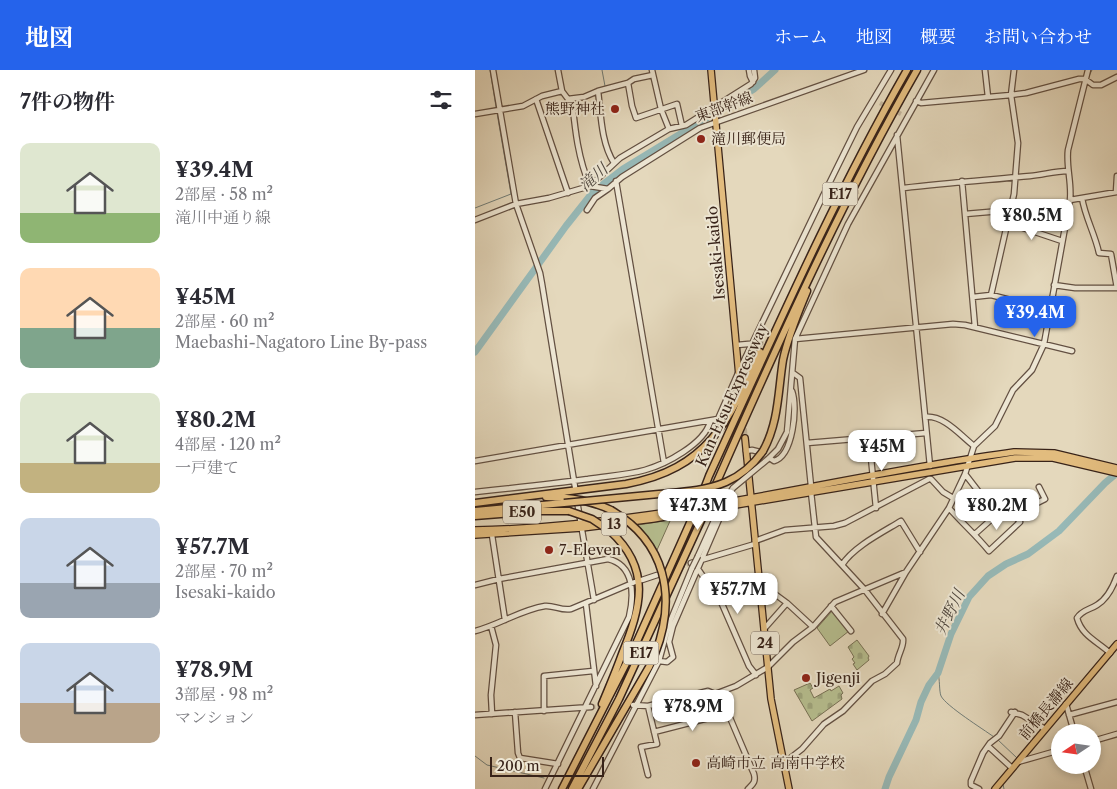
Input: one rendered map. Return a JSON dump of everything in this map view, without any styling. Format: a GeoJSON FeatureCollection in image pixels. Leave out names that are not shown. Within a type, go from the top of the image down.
{"type":"FeatureCollection","features":[{"type":"Feature","properties":{"kind":"highway","name":"Kan-Etsu Expressway"},"geometry":{"type":"LineString","coordinates":[[562,789],[634,648],[779,321],[854,166],[907,70]]}},
{"type":"Feature","properties":{"kind":"highway","name":"Kan-Etsu Expressway"},"geometry":{"type":"LineString","coordinates":[[572,789],[619,699],[786,326],[829,236],[862,169],[917,70]]}},
{"type":"Feature","properties":{"kind":"highway"},"geometry":{"type":"LineString","coordinates":[[766,456],[776,417],[786,346],[829,236]]}},
{"type":"Feature","properties":{"kind":"highway"},"geometry":{"type":"LineString","coordinates":[[509,499],[636,482],[664,474],[682,464],[706,446],[726,422],[741,395],[765,341],[779,321]]}},
{"type":"Feature","properties":{"kind":"highway","name":"E50"},"geometry":{"type":"LineString","coordinates":[[475,511],[682,492],[710,487],[740,475],[754,462],[766,456]]}},
{"type":"Feature","properties":{"kind":"highway"},"geometry":{"type":"LineString","coordinates":[[509,499],[538,497],[572,498],[611,510],[627,520],[644,537],[653,551],[664,577],[667,609],[664,628],[655,654],[578,789]]}},
{"type":"Feature","properties":{"kind":"highway","name":"E50"},"geometry":{"type":"LineString","coordinates":[[475,503],[509,499]]}},
{"type":"Feature","properties":{"kind":"highway","name":"E50"},"geometry":{"type":"LineString","coordinates":[[475,516],[569,511],[592,519],[610,531],[620,541],[633,562],[639,586],[639,602],[633,627],[586,744]]}},
{"type":"Feature","properties":{"kind":"main road","name":"Isesaki-kaido"},"geometry":{"type":"LineString","coordinates":[[711,70],[740,387]]}},
{"type":"Feature","properties":{"kind":"main road","name":"24"},"geometry":{"type":"LineString","coordinates":[[745,438],[771,698],[789,789]]}},
{"type":"Feature","properties":{"kind":"main road","name":"13"},"geometry":{"type":"LineString","coordinates":[[873,478],[930,466],[1041,457],[1117,468]]}},
{"type":"Feature","properties":{"kind":"main road","name":"13"},"geometry":{"type":"LineString","coordinates":[[475,535],[492,535],[581,525],[751,499],[969,462]]}},
{"type":"Feature","properties":{"kind":"main road","name":"13"},"geometry":{"type":"LineString","coordinates":[[1095,465],[1117,473]]}},
{"type":"Feature","properties":{"kind":"main road","name":"13"},"geometry":{"type":"LineString","coordinates":[[475,530],[581,525]]}},
{"type":"Feature","properties":{"kind":"main road","name":"前橋長瀞線"},"geometry":{"type":"LineString","coordinates":[[995,789],[1117,644]]}},
{"type":"Feature","properties":{"kind":"street"},"geometry":{"type":"LineString","coordinates":[[493,70],[516,204],[539,272],[575,488]]}},
{"type":"Feature","properties":{"kind":"street"},"geometry":{"type":"LineString","coordinates":[[558,70],[562,91],[566,98],[572,100],[628,83],[652,73],[661,109],[669,129]]}},
{"type":"Feature","properties":{"kind":"street"},"geometry":{"type":"LineString","coordinates":[[749,70],[749,76],[753,82]]}},
{"type":"Feature","properties":{"kind":"street"},"geometry":{"type":"LineString","coordinates":[[590,186],[613,163],[669,129],[715,114],[753,82],[755,78],[754,70]]}},
{"type":"Feature","properties":{"kind":"street","name":"東部幹線"},"geometry":{"type":"LineString","coordinates":[[587,210],[595,198],[606,189],[694,131],[715,114],[864,70]]}},
{"type":"Feature","properties":{"kind":"street"},"geometry":{"type":"LineString","coordinates":[[475,461],[710,422],[718,419],[739,371],[857,127],[891,70]]}},
{"type":"Feature","properties":{"kind":"street"},"geometry":{"type":"LineString","coordinates":[[700,557],[717,514],[733,488],[766,456],[778,449],[787,432],[792,390],[794,340],[865,191],[934,70]]}},
{"type":"Feature","properties":{"kind":"street"},"geometry":{"type":"LineString","coordinates":[[985,70],[988,97]]}},
{"type":"Feature","properties":{"kind":"street"},"geometry":{"type":"LineString","coordinates":[[991,295],[1001,246],[1012,210],[1018,143],[1011,95],[1014,70]]}},
{"type":"Feature","properties":{"kind":"street"},"geometry":{"type":"LineString","coordinates":[[882,614],[906,572],[949,508],[965,474],[974,446],[995,426],[1013,390],[1031,370],[1044,344],[1070,200],[1069,150],[1088,70]]}},
{"type":"Feature","properties":{"kind":"street"},"geometry":{"type":"LineString","coordinates":[[916,101],[921,103],[1011,95],[1085,79],[1093,85],[1101,85],[1117,78]]}},
{"type":"Feature","properties":{"kind":"street"},"geometry":{"type":"LineString","coordinates":[[628,83],[631,106],[636,118],[677,104],[682,126]]}},
{"type":"Feature","properties":{"kind":"street"},"geometry":{"type":"LineString","coordinates":[[475,114],[523,106],[536,99],[562,91]]}},
{"type":"Feature","properties":{"kind":"street"},"geometry":{"type":"LineString","coordinates":[[598,91],[604,135],[613,163]]}},
{"type":"Feature","properties":{"kind":"street"},"geometry":{"type":"LineString","coordinates":[[536,99],[568,193]]}},
{"type":"Feature","properties":{"kind":"street"},"geometry":{"type":"LineString","coordinates":[[875,99],[880,103]]}},
{"type":"Feature","properties":{"kind":"street"},"geometry":{"type":"LineString","coordinates":[[572,100],[584,172],[590,186]]}},
{"type":"Feature","properties":{"kind":"street"},"geometry":{"type":"LineString","coordinates":[[901,114],[907,118]]}},
{"type":"Feature","properties":{"kind":"street"},"geometry":{"type":"LineString","coordinates":[[897,135],[904,188],[930,466]]}},
{"type":"Feature","properties":{"kind":"street"},"geometry":{"type":"LineString","coordinates":[[904,188],[1068,171]]}},
{"type":"Feature","properties":{"kind":"street"},"geometry":{"type":"LineString","coordinates":[[1070,200],[1117,192],[1117,176]]}},
{"type":"Feature","properties":{"kind":"street"},"geometry":{"type":"LineString","coordinates":[[962,181],[975,327]]}},
{"type":"Feature","properties":{"kind":"street"},"geometry":{"type":"LineString","coordinates":[[616,182],[664,463]]}},
{"type":"Feature","properties":{"kind":"street"},"geometry":{"type":"LineString","coordinates":[[475,220],[516,204],[568,193],[590,186],[606,189]]}},
{"type":"Feature","properties":{"kind":"street"},"geometry":{"type":"LineString","coordinates":[[859,192],[865,191]]}},
{"type":"Feature","properties":{"kind":"street"},"geometry":{"type":"LineString","coordinates":[[823,196],[832,195]]}},
{"type":"Feature","properties":{"kind":"street"},"geometry":{"type":"LineString","coordinates":[[1054,285],[1075,288],[1117,288],[1111,254],[1099,253],[1097,241],[1084,212],[1082,198]]}},
{"type":"Feature","properties":{"kind":"street"},"geometry":{"type":"LineString","coordinates":[[965,214],[1012,210]]}},
{"type":"Feature","properties":{"kind":"street"},"geometry":{"type":"LineString","coordinates":[[1009,223],[1062,241]]}},
{"type":"Feature","properties":{"kind":"street"},"geometry":{"type":"LineString","coordinates":[[973,297],[991,295],[1050,310]]}},
{"type":"Feature","properties":{"kind":"street"},"geometry":{"type":"LineString","coordinates":[[794,340],[953,324],[975,327],[1072,350]]}},
{"type":"Feature","properties":{"kind":"street"},"geometry":{"type":"LineString","coordinates":[[737,345],[759,343]]}},
{"type":"Feature","properties":{"kind":"street"},"geometry":{"type":"LineString","coordinates":[[784,763],[801,749],[824,724],[843,711],[871,682],[885,674],[897,663],[898,655],[904,644],[903,638],[882,614],[865,590],[816,538],[800,378],[793,373]]}},
{"type":"Feature","properties":{"kind":"street"},"geometry":{"type":"LineString","coordinates":[[925,417],[937,418],[943,421],[974,446]]}},
{"type":"Feature","properties":{"kind":"street"},"geometry":{"type":"LineString","coordinates":[[475,492],[630,473],[664,463],[690,446],[708,429],[710,422]]}},
{"type":"Feature","properties":{"kind":"street"},"geometry":{"type":"LineString","coordinates":[[807,444],[926,433]]}},
{"type":"Feature","properties":{"kind":"street"},"geometry":{"type":"LineString","coordinates":[[869,438],[876,508]]}},
{"type":"Feature","properties":{"kind":"street"},"geometry":{"type":"LineString","coordinates":[[746,451],[752,450],[766,456]]}},
{"type":"Feature","properties":{"kind":"street"},"geometry":{"type":"LineString","coordinates":[[965,474],[996,514]]}},
{"type":"Feature","properties":{"kind":"street"},"geometry":{"type":"LineString","coordinates":[[700,557],[755,542],[785,530],[834,526],[845,523],[929,479],[943,492],[953,498]]}},
{"type":"Feature","properties":{"kind":"street"},"geometry":{"type":"LineString","coordinates":[[1017,518],[1033,505],[1045,499],[1039,487]]}},
{"type":"Feature","properties":{"kind":"street"},"geometry":{"type":"LineString","coordinates":[[577,501],[594,600]]}},
{"type":"Feature","properties":{"kind":"street"},"geometry":{"type":"LineString","coordinates":[[949,508],[990,551],[1020,523],[1011,512],[1004,508],[975,534]]}},
{"type":"Feature","properties":{"kind":"street"},"geometry":{"type":"LineString","coordinates":[[593,789],[659,661],[669,624],[694,567],[723,510]]}},
{"type":"Feature","properties":{"kind":"street"},"geometry":{"type":"LineString","coordinates":[[842,565],[846,558],[901,521],[919,552]]}},
{"type":"Feature","properties":{"kind":"street"},"geometry":{"type":"LineString","coordinates":[[492,535],[505,620]]}},
{"type":"Feature","properties":{"kind":"street"},"geometry":{"type":"LineString","coordinates":[[475,585],[499,578],[608,558],[616,560],[627,572],[633,583],[633,601],[629,618],[588,707],[545,789]]}},
{"type":"Feature","properties":{"kind":"street"},"geometry":{"type":"LineString","coordinates":[[659,661],[667,662],[673,657],[669,642],[694,567]]}},
{"type":"Feature","properties":{"kind":"street"},"geometry":{"type":"LineString","coordinates":[[694,567],[722,604],[749,666],[756,675]]}},
{"type":"Feature","properties":{"kind":"street"},"geometry":{"type":"LineString","coordinates":[[635,706],[648,706],[708,691],[715,694],[736,686],[768,667],[793,642],[813,627],[835,602],[906,572]]}},
{"type":"Feature","properties":{"kind":"street"},"geometry":{"type":"LineString","coordinates":[[642,580],[657,575]]}},
{"type":"Feature","properties":{"kind":"street"},"geometry":{"type":"LineString","coordinates":[[1110,653],[1100,644],[1088,638],[1077,618],[1081,612],[1103,601],[1111,590],[1117,576]]}},
{"type":"Feature","properties":{"kind":"street"},"geometry":{"type":"LineString","coordinates":[[475,631],[546,606],[566,610],[586,604],[633,583]]}},
{"type":"Feature","properties":{"kind":"street"},"geometry":{"type":"LineString","coordinates":[[760,586],[764,586],[787,603],[813,627]]}},
{"type":"Feature","properties":{"kind":"street"},"geometry":{"type":"LineString","coordinates":[[764,629],[787,603]]}},
{"type":"Feature","properties":{"kind":"street"},"geometry":{"type":"LineString","coordinates":[[586,604],[596,687]]}},
{"type":"Feature","properties":{"kind":"street"},"geometry":{"type":"LineString","coordinates":[[831,606],[851,631]]}},
{"type":"Feature","properties":{"kind":"street"},"geometry":{"type":"LineString","coordinates":[[491,626],[496,645],[491,695],[492,714]]}},
{"type":"Feature","properties":{"kind":"street"},"geometry":{"type":"LineString","coordinates":[[544,711],[544,676],[593,671]]}},
{"type":"Feature","properties":{"kind":"street"},"geometry":{"type":"LineString","coordinates":[[721,692],[754,774],[754,784],[747,789]]}},
{"type":"Feature","properties":{"kind":"street"},"geometry":{"type":"LineString","coordinates":[[1069,715],[1117,702]]}},
{"type":"Feature","properties":{"kind":"street"},"geometry":{"type":"LineString","coordinates":[[1066,704],[1072,724]]}},
{"type":"Feature","properties":{"kind":"street"},"geometry":{"type":"LineString","coordinates":[[648,706],[657,744],[641,747],[648,775]]}},
{"type":"Feature","properties":{"kind":"street"},"geometry":{"type":"LineString","coordinates":[[475,715],[588,707]]}},
{"type":"Feature","properties":{"kind":"street"},"geometry":{"type":"LineString","coordinates":[[515,712],[519,758],[558,764]]}},
{"type":"Feature","properties":{"kind":"street"},"geometry":{"type":"LineString","coordinates":[[979,789],[970,787],[971,781],[988,746],[996,739],[1013,712],[1045,729]]}},
{"type":"Feature","properties":{"kind":"street"},"geometry":{"type":"LineString","coordinates":[[654,732],[728,713]]}},
{"type":"Feature","properties":{"kind":"street"},"geometry":{"type":"LineString","coordinates":[[1101,739],[1117,734]]}},
{"type":"Feature","properties":{"kind":"street"},"geometry":{"type":"LineString","coordinates":[[988,746],[1012,768]]}},
{"type":"Feature","properties":{"kind":"street"},"geometry":{"type":"LineString","coordinates":[[1017,762],[1051,753]]}},
{"type":"Feature","properties":{"kind":"street"},"geometry":{"type":"LineString","coordinates":[[1087,774],[1091,789]]}},
{"type":"Feature","properties":{"kind":"green space"},"geometry":{"type":"Polygon","coordinates":[[[670,521],[657,550],[638,525],[670,521]]]}},
{"type":"Feature","properties":{"kind":"green space"},"geometry":{"type":"Polygon","coordinates":[[[832,611],[849,631],[830,646],[817,628],[832,611]]]}},
{"type":"Feature","properties":{"kind":"green space"},"geometry":{"type":"Polygon","coordinates":[[[857,640],[869,656],[869,660],[857,670],[853,664],[855,663],[852,659],[854,657],[848,647],[857,640]]]}},
{"type":"Feature","properties":{"kind":"green space"},"geometry":{"type":"Polygon","coordinates":[[[810,683],[813,688],[810,690],[814,698],[839,686],[843,693],[841,695],[842,699],[812,721],[794,690],[810,683]]]}},
{"type":"Feature","properties":{"kind":"waterway"},"geometry":{"type":"LineString","coordinates":[[490,70],[496,107]]}},
{"type":"Feature","properties":{"kind":"waterway"},"geometry":{"type":"LineString","coordinates":[[602,70],[605,86]]}},
{"type":"Feature","properties":{"kind":"waterway","name":"滝川"},"geometry":{"type":"LineString","coordinates":[[475,352],[566,226],[593,192],[623,169],[754,89],[775,70]]}},
{"type":"Feature","properties":{"kind":"waterway"},"geometry":{"type":"LineString","coordinates":[[1088,78],[1092,70]]}},
{"type":"Feature","properties":{"kind":"waterway"},"geometry":{"type":"LineString","coordinates":[[475,208],[511,194],[497,113]]}},
{"type":"Feature","properties":{"kind":"waterway","name":"井野川"},"geometry":{"type":"LineString","coordinates":[[885,789],[916,720],[921,702],[929,685],[938,673],[951,634],[969,597],[988,576],[1006,564],[1028,554],[1059,531],[1117,473]]}},
{"type":"Feature","properties":{"kind":"waterway"},"geometry":{"type":"LineString","coordinates":[[938,673],[940,694],[944,700],[994,737]]}},
{"type":"Feature","properties":{"kind":"waterway"},"geometry":{"type":"LineString","coordinates":[[997,739],[1017,758]]}},
{"type":"Feature","properties":{"kind":"waterway"},"geometry":{"type":"LineString","coordinates":[[475,756],[487,765],[544,778]]}},
{"type":"Feature","properties":{"kind":"waterway"},"geometry":{"type":"LineString","coordinates":[[1003,784],[1004,789]]}},
{"type":"Feature","properties":{"kind":"tunnel"},"geometry":{"type":"LineString","coordinates":[[880,103],[901,114]]}},
{"type":"Feature","properties":{"kind":"tunnel"},"geometry":{"type":"LineString","coordinates":[[832,195],[859,192]]}},
{"type":"Feature","properties":{"kind":"tunnel"},"geometry":{"type":"LineString","coordinates":[[759,343],[782,341]]}},
{"type":"Feature","properties":{"kind":"tunnel"},"geometry":{"type":"LineString","coordinates":[[742,403],[745,438]]}},
{"type":"Feature","properties":{"kind":"tunnel"},"geometry":{"type":"LineString","coordinates":[[668,571],[691,563]]}},
{"type":"Feature","properties":{"kind":"tunnel"},"geometry":{"type":"LineString","coordinates":[[591,707],[633,705]]}},
{"type":"Feature","properties":{"kind":"place","name":"熊野神社"},"geometry":{"type":"Point","coordinates":[615,109]}},
{"type":"Feature","properties":{"kind":"place","name":"滝川郵便局"},"geometry":{"type":"Point","coordinates":[701,139]}},
{"type":"Feature","properties":{"kind":"place","name":"7-Eleven"},"geometry":{"type":"Point","coordinates":[549,550]}},
{"type":"Feature","properties":{"kind":"place","name":"Jigenji"},"geometry":{"type":"Point","coordinates":[806,678]}},
{"type":"Feature","properties":{"kind":"place","name":"高崎市立 高南中学校"},"geometry":{"type":"Point","coordinates":[696,763]}}]}
